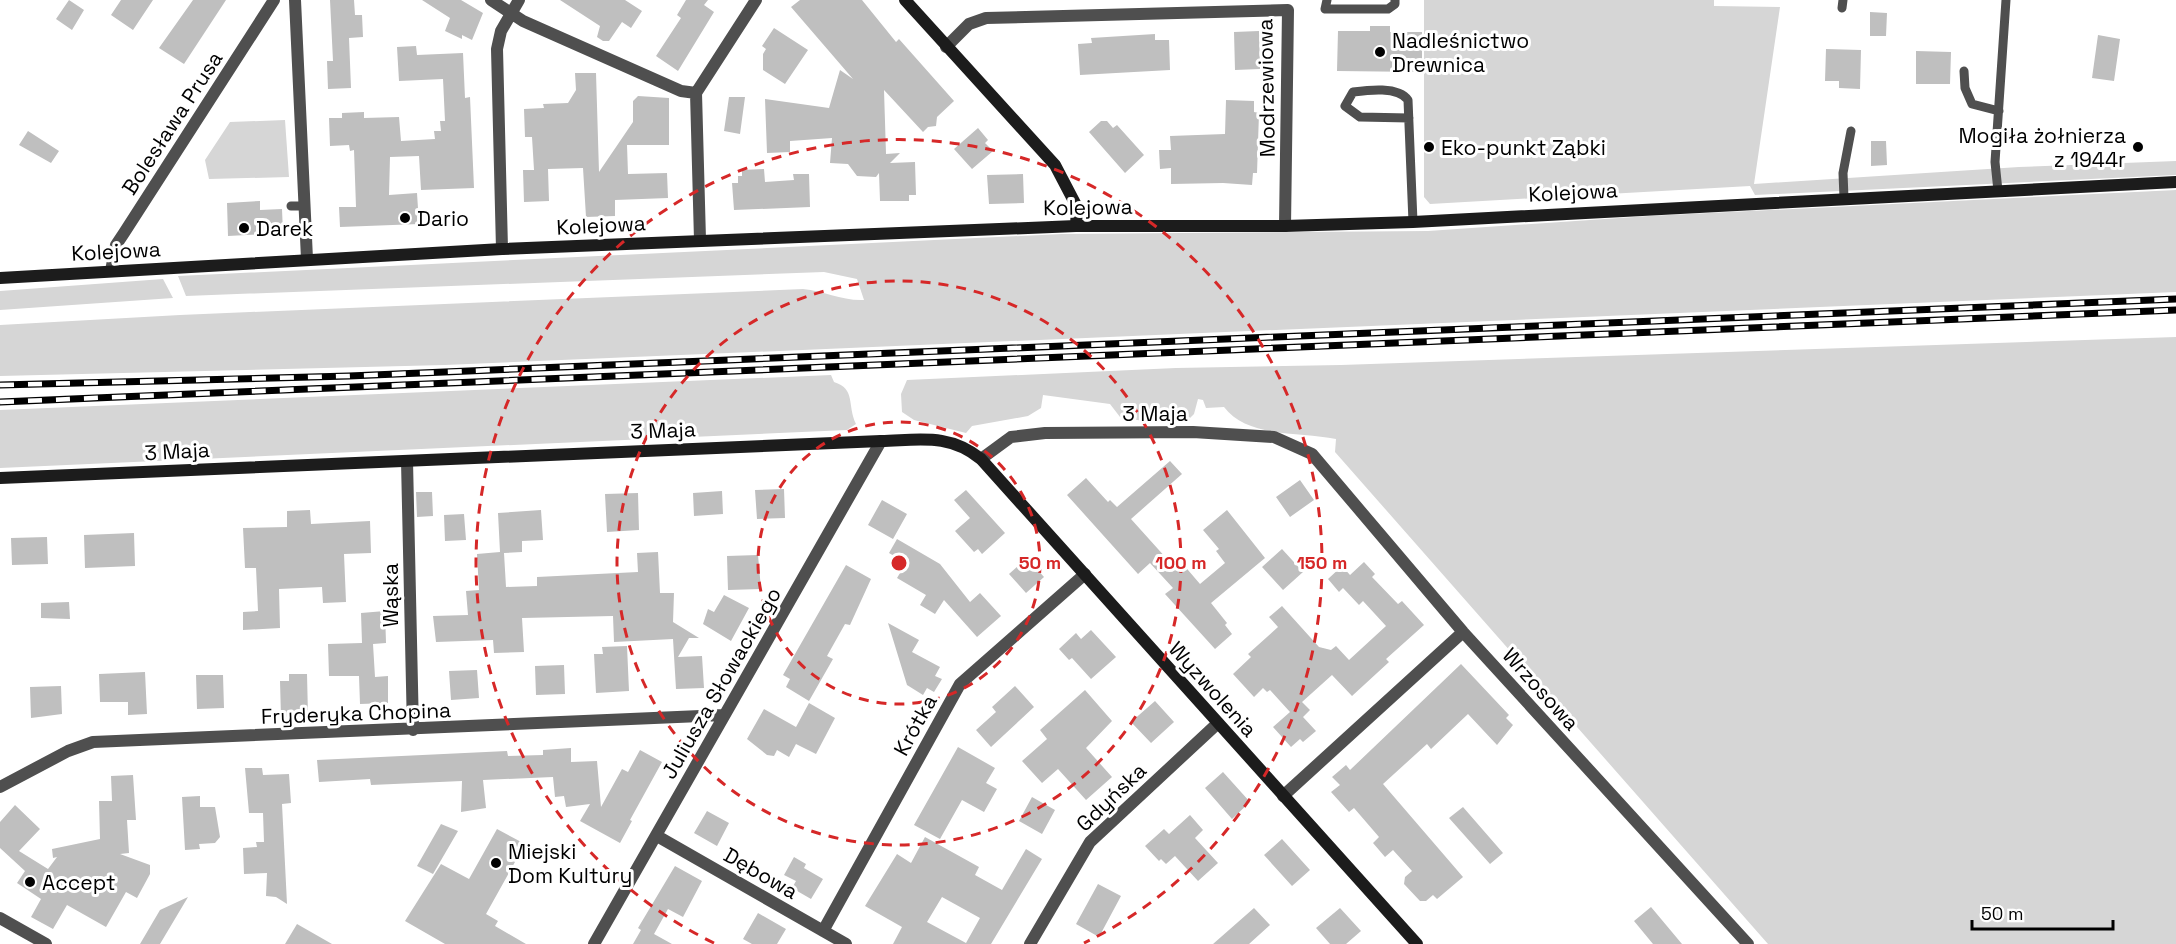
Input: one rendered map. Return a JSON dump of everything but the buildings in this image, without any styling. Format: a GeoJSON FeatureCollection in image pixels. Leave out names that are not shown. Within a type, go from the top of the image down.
{"type":"FeatureCollection","features":[{"type":"Feature","properties":{"kind":"street","name":"Bolesława Prusa"},"geometry":{"type":"LineString","coordinates":[[111,271],[116,245],[123,233],[274,0]]}},
{"type":"Feature","properties":{"kind":"street"},"geometry":{"type":"LineString","coordinates":[[295,0],[307,259]]}},
{"type":"Feature","properties":{"kind":"street"},"geometry":{"type":"LineString","coordinates":[[491,0],[523,21],[681,91],[696,93]]}},
{"type":"Feature","properties":{"kind":"street"},"geometry":{"type":"LineString","coordinates":[[502,249],[496,59],[501,31],[519,0]]}},
{"type":"Feature","properties":{"kind":"street"},"geometry":{"type":"LineString","coordinates":[[700,240],[696,93],[756,0]]}},
{"type":"Feature","properties":{"kind":"street"},"geometry":{"type":"LineString","coordinates":[[905,0],[1054,165],[1077,207],[1076,226]]}},
{"type":"Feature","properties":{"kind":"street","name":"Modrzewiowa"},"geometry":{"type":"LineString","coordinates":[[946,47],[969,24],[986,18],[1288,10],[1285,226]]}},
{"type":"Feature","properties":{"kind":"street","name":"Kolejowa"},"geometry":{"type":"LineString","coordinates":[[0,278],[307,259],[700,240],[1076,226],[1285,226],[1413,222],[2176,182]]}},
{"type":"Feature","properties":{"kind":"street","name":"3 Maja"},"geometry":{"type":"LineString","coordinates":[[0,478],[881,441],[946,440],[956,443],[981,459],[1011,437],[1045,433],[1193,432],[1274,437],[1312,454]]}},
{"type":"Feature","properties":{"kind":"street","name":"Juliusza Słowackiego"},"geometry":{"type":"LineString","coordinates":[[594,944],[881,441]]}},
{"type":"Feature","properties":{"kind":"street","name":"Wrzosowa"},"geometry":{"type":"LineString","coordinates":[[1312,454],[1463,632],[1748,944]]}},
{"type":"Feature","properties":{"kind":"street","name":"Wyzwolenia"},"geometry":{"type":"LineString","coordinates":[[981,459],[1417,944]]}},
{"type":"Feature","properties":{"kind":"street","name":"Wąska"},"geometry":{"type":"LineString","coordinates":[[407,461],[413,614],[409,623],[413,730]]}},
{"type":"Feature","properties":{"kind":"street","name":"Krótka"},"geometry":{"type":"LineString","coordinates":[[823,931],[960,684],[1085,574]]}},
{"type":"Feature","properties":{"kind":"street"},"geometry":{"type":"LineString","coordinates":[[1283,796],[1463,632]]}},
{"type":"Feature","properties":{"kind":"street","name":"Fryderyka Chopina"},"geometry":{"type":"LineString","coordinates":[[0,787],[68,751],[93,742],[724,715]]}},
{"type":"Feature","properties":{"kind":"street","name":"Gdyńska"},"geometry":{"type":"LineString","coordinates":[[1030,944],[1090,842],[1218,723]]}},
{"type":"Feature","properties":{"kind":"street","name":"Dębowa"},"geometry":{"type":"LineString","coordinates":[[657,836],[846,944]]}},
{"type":"Feature","properties":{"kind":"street"},"geometry":{"type":"LineString","coordinates":[[0,918],[46,944]]}},
{"type":"Feature","properties":{"kind":"lane"},"geometry":{"type":"LineString","coordinates":[[1327,0],[1325,9],[1388,9],[1395,4],[1395,0]]}},
{"type":"Feature","properties":{"kind":"lane"},"geometry":{"type":"LineString","coordinates":[[1998,191],[1995,162],[2006,0]]}},
{"type":"Feature","properties":{"kind":"lane"},"geometry":{"type":"LineString","coordinates":[[1964,71],[1965,88],[1972,104],[1999,111]]}},
{"type":"Feature","properties":{"kind":"lane"},"geometry":{"type":"LineString","coordinates":[[1408,118],[1360,117],[1345,106],[1353,92],[1400,93],[1408,100],[1413,222]]}},
{"type":"Feature","properties":{"kind":"lane"},"geometry":{"type":"LineString","coordinates":[[1844,198],[1843,173],[1851,131]]}},
{"type":"Feature","properties":{"kind":"lane"},"geometry":{"type":"LineString","coordinates":[[291,206],[304,206]]}},
{"type":"Feature","properties":{"kind":"shaded area"},"geometry":{"type":"Polygon","coordinates":[[[1424,0],[1714,0],[1714,6],[1780,7],[1754,184],[2019,167],[2176,161],[2176,175],[1755,195],[1750,186],[1430,204],[1424,197],[1424,0]]]}},
{"type":"Feature","properties":{"kind":"shaded area"},"geometry":{"type":"Polygon","coordinates":[[[285,120],[289,177],[209,179],[205,160],[230,122],[285,120]]]}},
{"type":"Feature","properties":{"kind":"shaded area"},"geometry":{"type":"Polygon","coordinates":[[[2176,190],[2176,292],[445,365],[0,376],[0,325],[180,315],[803,289],[848,299],[864,300],[857,279],[824,272],[186,296],[178,276],[1062,234],[1428,231],[1649,216],[2176,190]]]}},
{"type":"Feature","properties":{"kind":"shaded area"},"geometry":{"type":"Polygon","coordinates":[[[163,279],[173,298],[0,310],[0,291],[163,279]]]}},
{"type":"Feature","properties":{"kind":"shaded area"},"geometry":{"type":"Polygon","coordinates":[[[2176,337],[2176,944],[1768,944],[1335,452],[1336,439],[1260,429],[1234,417],[1224,407],[1206,408],[1203,400],[1198,399],[1194,414],[1188,420],[1155,423],[1120,417],[1110,404],[1043,395],[1041,408],[1028,416],[972,426],[966,433],[914,420],[902,412],[901,394],[907,380],[1176,368],[1341,365],[2176,337]]]}},
{"type":"Feature","properties":{"kind":"shaded area"},"geometry":{"type":"Polygon","coordinates":[[[831,375],[834,382],[845,389],[850,398],[856,424],[847,430],[0,468],[0,410],[831,375]]]}},
{"type":"Feature","properties":{"kind":"railway"},"geometry":{"type":"LineString","coordinates":[[0,385],[349,376],[2176,299]]}},
{"type":"Feature","properties":{"kind":"railway"},"geometry":{"type":"LineString","coordinates":[[0,402],[2176,310]]}},
{"type":"Feature","properties":{"kind":"place","name":"Nadleśnictwo Drewnica"},"geometry":{"type":"Point","coordinates":[1380,52]}},
{"type":"Feature","properties":{"kind":"place","name":"Eko-punkt Ząbki"},"geometry":{"type":"Point","coordinates":[1429,147]}},
{"type":"Feature","properties":{"kind":"place","name":"Mogiła żołnierza z 1944r"},"geometry":{"type":"Point","coordinates":[2138,147]}},
{"type":"Feature","properties":{"kind":"place","name":"Dario"},"geometry":{"type":"Point","coordinates":[405,218]}},
{"type":"Feature","properties":{"kind":"place","name":"Darek"},"geometry":{"type":"Point","coordinates":[244,228]}},
{"type":"Feature","properties":{"kind":"place","name":"Miejski Dom Kultury"},"geometry":{"type":"Point","coordinates":[496,863]}},
{"type":"Feature","properties":{"kind":"place","name":"Accept"},"geometry":{"type":"Point","coordinates":[30,882]}}]}
